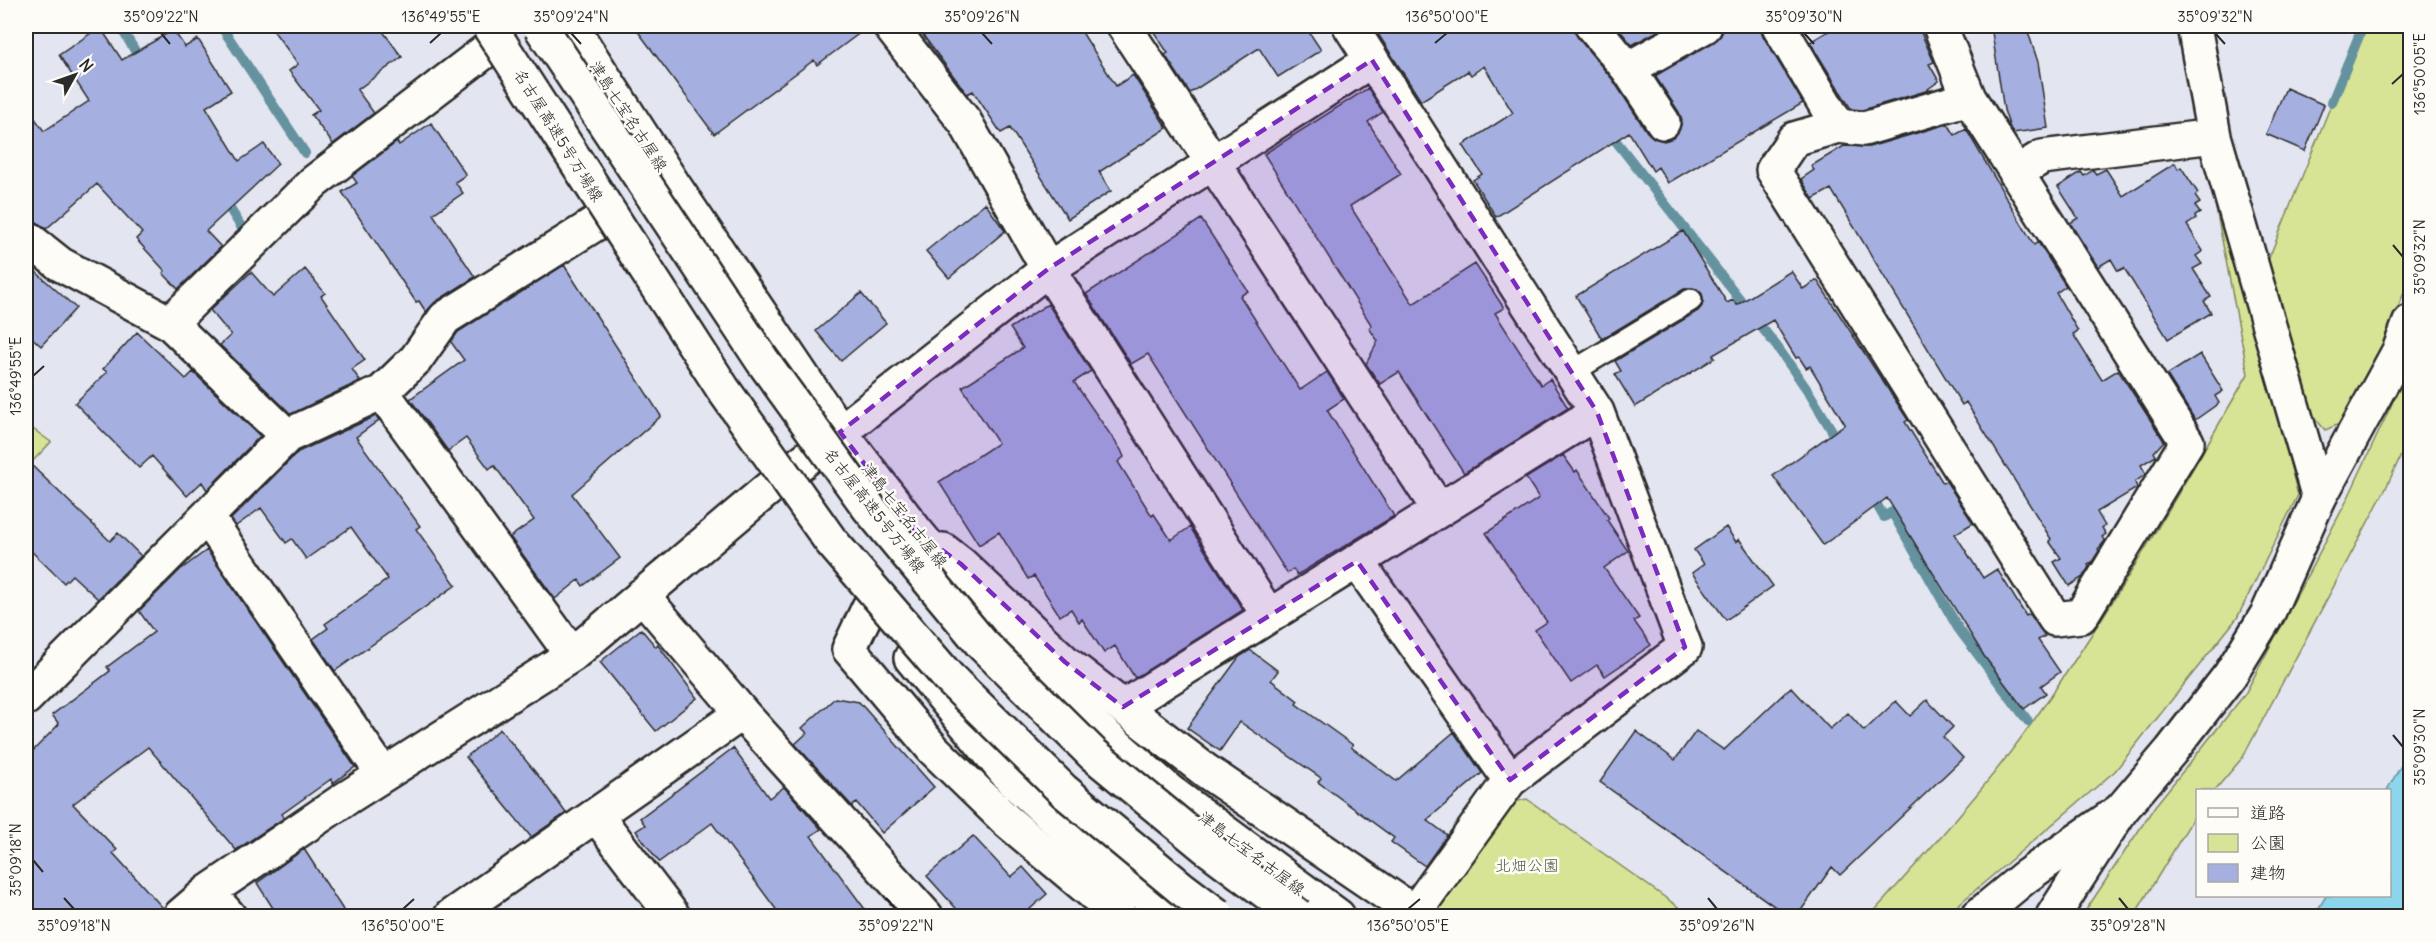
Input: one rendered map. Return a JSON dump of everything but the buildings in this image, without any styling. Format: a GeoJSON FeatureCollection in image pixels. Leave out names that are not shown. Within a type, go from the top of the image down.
{"type":"FeatureCollection","features":[{"type":"Feature","properties":{"kind":"main road","name":"名古屋高速5号万場線"},"geometry":{"type":"LineString","coordinates":[[540,26],[647,189],[776,378],[869,508],[982,644],[1093,754],[1206,847],[1298,916]]}},
{"type":"Feature","properties":{"kind":"main road","name":"津島七宝名古屋線"},"geometry":{"type":"LineString","coordinates":[[571,26],[673,184],[840,432],[915,530],[992,623],[1082,715],[1169,791],[1338,916]]}},
{"type":"Feature","properties":{"kind":"main road"},"geometry":{"type":"LineString","coordinates":[[890,26],[965,122],[1048,269],[1269,616]]}},
{"type":"Feature","properties":{"kind":"main road"},"geometry":{"type":"LineString","coordinates":[[1124,26],[1439,510]]}},
{"type":"Feature","properties":{"kind":"main road"},"geometry":{"type":"LineString","coordinates":[[915,530],[961,564],[1065,662],[1206,771],[1416,915],[1510,780],[1686,647],[1598,412],[1350,26]]}},
{"type":"Feature","properties":{"kind":"main road"},"geometry":{"type":"LineString","coordinates":[[1592,26],[1628,69],[1664,122]]}},
{"type":"Feature","properties":{"kind":"main road"},"geometry":{"type":"LineString","coordinates":[[1628,69],[1658,37],[1705,26]]}},
{"type":"Feature","properties":{"kind":"main road"},"geometry":{"type":"LineString","coordinates":[[1779,26],[1838,126]]}},
{"type":"Feature","properties":{"kind":"main road"},"geometry":{"type":"LineString","coordinates":[[1940,26],[1969,98],[2187,442],[2081,616],[2055,619],[1773,170],[1794,139],[1838,126],[1864,129],[1969,98]]}},
{"type":"Feature","properties":{"kind":"main road"},"geometry":{"type":"LineString","coordinates":[[2194,26],[2214,136],[2319,498]]}},
{"type":"Feature","properties":{"kind":"main road","name":"名古屋高速5号万場線"},"geometry":{"type":"LineString","coordinates":[[484,33],[723,389],[831,540],[948,677],[1064,791],[1218,916]]}},
{"type":"Feature","properties":{"kind":"main road"},"geometry":{"type":"LineString","coordinates":[[170,323],[314,182],[484,33],[684,357],[826,557],[1013,781],[1108,866],[1172,916]]}},
{"type":"Feature","properties":{"kind":"main road"},"geometry":{"type":"LineString","coordinates":[[180,916],[208,892],[383,774],[572,655],[774,484],[1048,269],[1372,60]]}},
{"type":"Feature","properties":{"kind":"main road"},"geometry":{"type":"LineString","coordinates":[[2016,173],[2042,157],[2214,136]]}},
{"type":"Feature","properties":{"kind":"main road"},"geometry":{"type":"LineString","coordinates":[[26,698],[288,436],[382,392],[416,359],[445,318],[600,221]]}},
{"type":"Feature","properties":{"kind":"main road"},"geometry":{"type":"LineString","coordinates":[[26,237],[60,264],[170,323],[288,436]]}},
{"type":"Feature","properties":{"kind":"main road"},"geometry":{"type":"LineString","coordinates":[[2053,916],[2121,810],[2171,751],[2230,675],[2268,613],[2319,498],[2399,351],[2410,322]]}},
{"type":"Feature","properties":{"kind":"main road"},"geometry":{"type":"LineString","coordinates":[[382,392],[572,655]]}},
{"type":"Feature","properties":{"kind":"main road"},"geometry":{"type":"LineString","coordinates":[[1123,707],[1598,412]]}},
{"type":"Feature","properties":{"kind":"main road"},"geometry":{"type":"LineString","coordinates":[[207,517],[383,774]]}},
{"type":"Feature","properties":{"kind":"main road"},"geometry":{"type":"LineString","coordinates":[[1357,561],[1510,780]]}},
{"type":"Feature","properties":{"kind":"main road"},"geometry":{"type":"LineString","coordinates":[[642,595],[742,713],[927,916]]}},
{"type":"Feature","properties":{"kind":"main road"},"geometry":{"type":"LineString","coordinates":[[869,607],[849,648],[933,749],[1006,820],[1120,916]]}},
{"type":"Feature","properties":{"kind":"main road"},"geometry":{"type":"LineString","coordinates":[[452,916],[742,713]]}},
{"type":"Feature","properties":{"kind":"main road"},"geometry":{"type":"LineString","coordinates":[[1978,916],[2025,877],[2121,810]]}},
{"type":"Feature","properties":{"kind":"main road"},"geometry":{"type":"LineString","coordinates":[[596,815],[673,916]]}},
{"type":"Feature","properties":{"kind":"main road"},"geometry":{"type":"LineString","coordinates":[[208,892],[229,916]]}},
{"type":"Feature","properties":{"kind":"lane"},"geometry":{"type":"LineString","coordinates":[[1572,372],[1691,300]]}},
{"type":"Feature","properties":{"kind":"highlighted area"},"geometry":{"type":"Polygon","coordinates":[[[1372,60],[1597,412],[1685,647],[1510,780],[1357,561],[1123,707],[1065,662],[961,564],[915,530],[840,432],[1048,269],[1372,60]]]}},
{"type":"Feature","properties":{"kind":"green space"},"geometry":{"type":"Polygon","coordinates":[[[2363,26],[2410,26],[2410,277],[2380,354],[2342,423],[2325,430],[2310,412],[2267,263],[2363,26]]]}},
{"type":"Feature","properties":{"kind":"green space"},"geometry":{"type":"Polygon","coordinates":[[[2212,188],[2234,242],[2298,495],[2237,618],[2115,771],[1945,916],[1870,916],[1980,790],[2041,710],[2122,586],[2248,374],[2212,188]]]}},
{"type":"Feature","properties":{"kind":"green space"},"geometry":{"type":"Polygon","coordinates":[[[2410,365],[2410,436],[2385,490],[2243,757],[2216,789],[2196,789],[2196,814],[2134,916],[2082,916],[2155,806],[2245,694],[2347,500],[2410,365]]]}},
{"type":"Feature","properties":{"kind":"green space"},"geometry":{"type":"Polygon","coordinates":[[[26,424],[51,442],[31,463],[26,458],[26,424]]]}},
{"type":"Feature","properties":{"kind":"green space","name":"北畑公園"},"geometry":{"type":"Polygon","coordinates":[[[1527,799],[1691,916],[1441,915],[1437,899],[1509,803],[1527,799]]]}},
{"type":"Feature","properties":{"kind":"water"},"geometry":{"type":"Polygon","coordinates":[[[2410,750],[2410,916],[2314,916],[2325,897],[2391,897],[2391,789],[2388,789],[2410,750]]]}},
{"type":"Feature","properties":{"kind":"waterway"},"geometry":{"type":"LineString","coordinates":[[120,26],[143,64]]}},
{"type":"Feature","properties":{"kind":"waterway"},"geometry":{"type":"LineString","coordinates":[[221,26],[305,153]]}},
{"type":"Feature","properties":{"kind":"waterway"},"geometry":{"type":"LineString","coordinates":[[2332,102],[2363,26]]}},
{"type":"Feature","properties":{"kind":"waterway"},"geometry":{"type":"LineString","coordinates":[[1608,131],[1778,348],[1808,391],[1840,444]]}},
{"type":"Feature","properties":{"kind":"waterway"},"geometry":{"type":"LineString","coordinates":[[223,198],[242,228]]}},
{"type":"Feature","properties":{"kind":"waterway"},"geometry":{"type":"LineString","coordinates":[[1870,493],[1884,517],[1892,512],[1958,628],[2028,721]]}}]}
